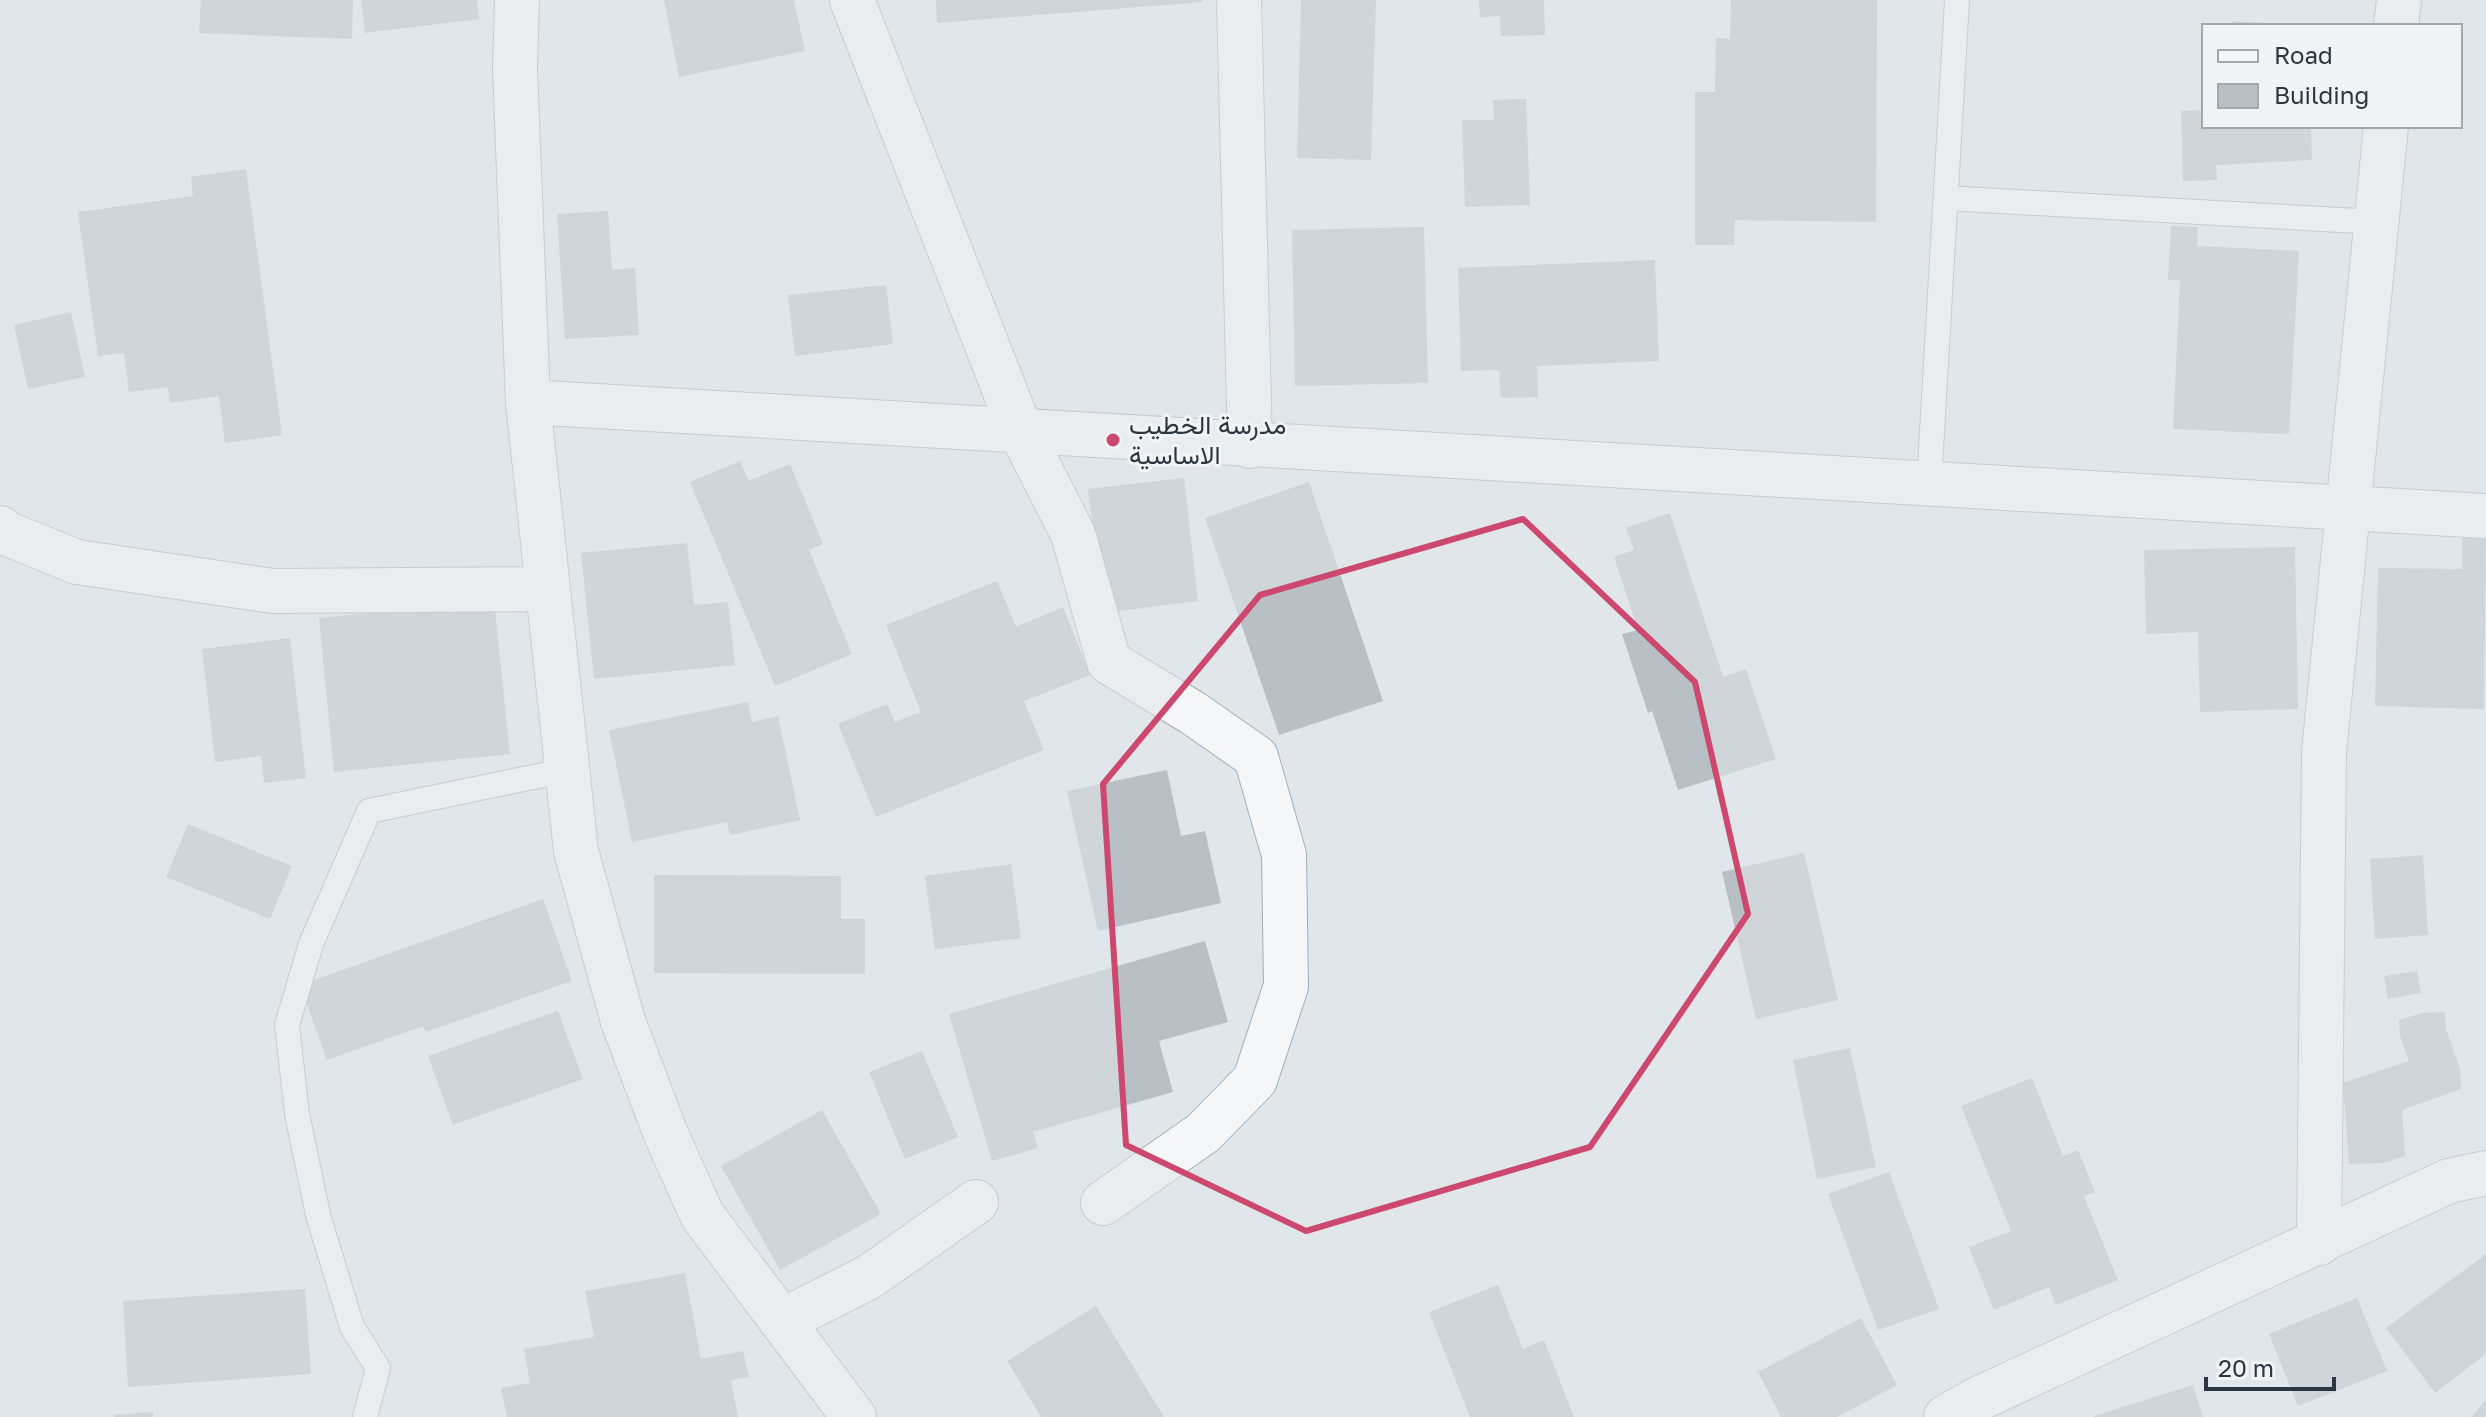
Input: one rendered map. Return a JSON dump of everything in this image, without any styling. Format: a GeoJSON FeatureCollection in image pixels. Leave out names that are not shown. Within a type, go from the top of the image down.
{"type":"FeatureCollection","features":[{"type":"Feature","properties":{"kind":"street"},"geometry":{"type":"LineString","coordinates":[[517,0],[515,69],[528,402],[576,851],[623,1021],[665,1132],[702,1215],[854,1417]]}},
{"type":"Feature","properties":{"kind":"street"},"geometry":{"type":"LineString","coordinates":[[852,0],[1021,432],[1073,534],[1109,662],[1193,713],[1256,757],[1284,855],[1286,986],[1255,1080],[1203,1133],[1103,1203]]}},
{"type":"Feature","properties":{"kind":"street"},"geometry":{"type":"LineString","coordinates":[[1239,0],[1250,446]]}},
{"type":"Feature","properties":{"kind":"street"},"geometry":{"type":"LineString","coordinates":[[2396,24],[2399,0]]}},
{"type":"Feature","properties":{"kind":"street"},"geometry":{"type":"LineString","coordinates":[[2319,1243],[2324,752],[2386,128]]}},
{"type":"Feature","properties":{"kind":"street"},"geometry":{"type":"LineString","coordinates":[[528,402],[2486,516]]}},
{"type":"Feature","properties":{"kind":"street"},"geometry":{"type":"LineString","coordinates":[[0,528],[3,532],[77,562],[273,591],[548,589]]}},
{"type":"Feature","properties":{"kind":"street"},"geometry":{"type":"LineString","coordinates":[[1946,1417],[1978,1399],[2449,1181],[2486,1173]]}},
{"type":"Feature","properties":{"kind":"street"},"geometry":{"type":"LineString","coordinates":[[782,1321],[869,1277],[976,1202]]}},
{"type":"Feature","properties":{"kind":"lane"},"geometry":{"type":"LineString","coordinates":[[1929,484],[1957,0]]}},
{"type":"Feature","properties":{"kind":"lane"},"geometry":{"type":"LineString","coordinates":[[1946,198],[2376,222]]}},
{"type":"Feature","properties":{"kind":"lane"},"geometry":{"type":"LineString","coordinates":[[365,1417],[378,1368],[352,1327],[318,1215],[297,1114],[287,1025],[311,944],[369,811],[567,770]]}},
{"type":"Feature","properties":{"kind":"highlighted area"},"geometry":{"type":"Polygon","coordinates":[[[1523,519],[1695,682],[1748,914],[1590,1147],[1306,1231],[1126,1145],[1103,784],[1260,595],[1523,519]]]}},
{"type":"Feature","properties":{"kind":"building"},"geometry":{"type":"Polygon","coordinates":[[[201,0],[353,0],[352,39],[199,33],[201,0]]]}},
{"type":"Feature","properties":{"kind":"building"},"geometry":{"type":"Polygon","coordinates":[[[361,0],[477,0],[479,19],[365,33],[361,0]]]}},
{"type":"Feature","properties":{"kind":"building"},"geometry":{"type":"Polygon","coordinates":[[[664,0],[794,0],[805,51],[679,77],[664,0]]]}},
{"type":"Feature","properties":{"kind":"building"},"geometry":{"type":"Polygon","coordinates":[[[936,0],[1202,0],[1203,2],[937,23],[936,0]]]}},
{"type":"Feature","properties":{"kind":"building"},"geometry":{"type":"Polygon","coordinates":[[[1301,0],[1376,0],[1371,160],[1297,158],[1301,0]]]}},
{"type":"Feature","properties":{"kind":"building"},"geometry":{"type":"Polygon","coordinates":[[[1479,0],[1544,0],[1545,35],[1501,36],[1500,16],[1480,17],[1479,0]]]}},
{"type":"Feature","properties":{"kind":"building"},"geometry":{"type":"Polygon","coordinates":[[[1731,0],[1877,0],[1876,222],[1735,220],[1734,245],[1695,245],[1695,92],[1715,92],[1716,38],[1730,39],[1731,0]]]}},
{"type":"Feature","properties":{"kind":"building"},"geometry":{"type":"Polygon","coordinates":[[[2233,21],[2279,24],[2233,24],[2233,21]]]}},
{"type":"Feature","properties":{"kind":"building"},"geometry":{"type":"Polygon","coordinates":[[[1526,99],[1530,205],[1465,207],[1462,120],[1494,120],[1493,100],[1526,99]]]}},
{"type":"Feature","properties":{"kind":"building"},"geometry":{"type":"Polygon","coordinates":[[[2202,110],[2202,128],[2311,128],[2312,160],[2216,165],[2217,180],[2183,181],[2181,111],[2202,110]]]}},
{"type":"Feature","properties":{"kind":"building"},"geometry":{"type":"Polygon","coordinates":[[[246,169],[282,435],[225,443],[219,396],[170,403],[168,387],[129,392],[124,353],[98,356],[78,212],[193,196],[191,177],[246,169]]]}},
{"type":"Feature","properties":{"kind":"building"},"geometry":{"type":"Polygon","coordinates":[[[608,211],[612,270],[635,268],[639,335],[565,339],[557,214],[608,211]]]}},
{"type":"Feature","properties":{"kind":"building"},"geometry":{"type":"Polygon","coordinates":[[[2171,226],[2198,227],[2197,246],[2299,251],[2289,434],[2173,429],[2180,280],[2168,280],[2171,226]]]}},
{"type":"Feature","properties":{"kind":"building"},"geometry":{"type":"Polygon","coordinates":[[[1424,227],[1428,383],[1295,386],[1292,230],[1424,227]]]}},
{"type":"Feature","properties":{"kind":"building"},"geometry":{"type":"Polygon","coordinates":[[[1655,260],[1659,361],[1537,366],[1538,397],[1501,398],[1499,370],[1461,371],[1458,268],[1655,260]]]}},
{"type":"Feature","properties":{"kind":"building"},"geometry":{"type":"Polygon","coordinates":[[[886,285],[893,344],[795,356],[788,295],[886,285]]]}},
{"type":"Feature","properties":{"kind":"building"},"geometry":{"type":"Polygon","coordinates":[[[71,312],[85,377],[28,389],[14,325],[71,312]]]}},
{"type":"Feature","properties":{"kind":"building"},"geometry":{"type":"Polygon","coordinates":[[[740,461],[749,481],[790,464],[823,544],[809,550],[852,654],[775,686],[690,482],[740,461]]]}},
{"type":"Feature","properties":{"kind":"building"},"geometry":{"type":"Polygon","coordinates":[[[1184,478],[1198,601],[1103,613],[1088,489],[1184,478]]]}},
{"type":"Feature","properties":{"kind":"building"},"geometry":{"type":"Polygon","coordinates":[[[1309,482],[1383,701],[1279,735],[1205,518],[1309,482]]]}},
{"type":"Feature","properties":{"kind":"building"},"geometry":{"type":"Polygon","coordinates":[[[1670,513],[1723,677],[1746,669],[1776,759],[1678,790],[1622,634],[1638,630],[1614,557],[1634,550],[1626,528],[1670,513]]]}},
{"type":"Feature","properties":{"kind":"building"},"geometry":{"type":"Polygon","coordinates":[[[2462,538],[2486,539],[2484,709],[2375,706],[2378,568],[2462,569],[2462,538]]]}},
{"type":"Feature","properties":{"kind":"building"},"geometry":{"type":"Polygon","coordinates":[[[687,543],[694,605],[728,602],[735,665],[594,679],[581,553],[687,543]]]}},
{"type":"Feature","properties":{"kind":"building"},"geometry":{"type":"Polygon","coordinates":[[[2295,547],[2298,709],[2200,712],[2198,632],[2146,634],[2144,550],[2295,547]]]}},
{"type":"Feature","properties":{"kind":"building"},"geometry":{"type":"Polygon","coordinates":[[[997,581],[1016,627],[1063,607],[1090,675],[1024,701],[1044,750],[876,817],[838,724],[887,704],[895,722],[921,712],[886,625],[997,581]]]}},
{"type":"Feature","properties":{"kind":"building"},"geometry":{"type":"Polygon","coordinates":[[[494,601],[510,754],[334,772],[319,618],[494,601]]]}},
{"type":"Feature","properties":{"kind":"building"},"geometry":{"type":"Polygon","coordinates":[[[290,638],[306,778],[264,783],[261,756],[215,762],[202,649],[290,638]]]}},
{"type":"Feature","properties":{"kind":"building"},"geometry":{"type":"Polygon","coordinates":[[[748,702],[752,722],[778,716],[800,820],[730,835],[727,822],[632,842],[609,730],[748,702]]]}},
{"type":"Feature","properties":{"kind":"building"},"geometry":{"type":"Polygon","coordinates":[[[1167,770],[1181,836],[1205,831],[1221,903],[1098,931],[1067,791],[1167,770]]]}},
{"type":"Feature","properties":{"kind":"building"},"geometry":{"type":"Polygon","coordinates":[[[188,824],[292,866],[270,919],[166,877],[188,824]]]}},
{"type":"Feature","properties":{"kind":"building"},"geometry":{"type":"Polygon","coordinates":[[[1804,853],[1838,1000],[1756,1019],[1722,872],[1804,853]]]}},
{"type":"Feature","properties":{"kind":"building"},"geometry":{"type":"Polygon","coordinates":[[[2423,855],[2428,935],[2375,939],[2370,859],[2423,855]]]}},
{"type":"Feature","properties":{"kind":"building"},"geometry":{"type":"Polygon","coordinates":[[[1011,864],[1021,938],[935,949],[925,876],[1011,864]]]}},
{"type":"Feature","properties":{"kind":"building"},"geometry":{"type":"Polygon","coordinates":[[[654,875],[841,876],[841,919],[865,919],[865,974],[654,973],[654,875]]]}},
{"type":"Feature","properties":{"kind":"building"},"geometry":{"type":"Polygon","coordinates":[[[543,899],[572,981],[426,1032],[423,1026],[327,1060],[300,985],[543,899]]]}},
{"type":"Feature","properties":{"kind":"building"},"geometry":{"type":"Polygon","coordinates":[[[1205,941],[1228,1022],[1159,1041],[1173,1092],[1033,1132],[1038,1148],[992,1161],[949,1014],[1205,941]]]}},
{"type":"Feature","properties":{"kind":"building"},"geometry":{"type":"Polygon","coordinates":[[[2417,971],[2421,993],[2388,999],[2384,976],[2417,971]]]}},
{"type":"Feature","properties":{"kind":"building"},"geometry":{"type":"Polygon","coordinates":[[[558,1011],[583,1079],[453,1125],[428,1056],[558,1011]]]}},
{"type":"Feature","properties":{"kind":"building"},"geometry":{"type":"Polygon","coordinates":[[[2445,1012],[2446,1029],[2460,1069],[2461,1089],[2402,1110],[2405,1156],[2384,1163],[2349,1164],[2343,1083],[2409,1061],[2400,1036],[2399,1020],[2422,1013],[2445,1012]]]}},
{"type":"Feature","properties":{"kind":"building"},"geometry":{"type":"Polygon","coordinates":[[[1850,1048],[1876,1167],[1817,1179],[1793,1060],[1850,1048]]]}},
{"type":"Feature","properties":{"kind":"building"},"geometry":{"type":"Polygon","coordinates":[[[922,1051],[958,1137],[905,1159],[869,1072],[922,1051]]]}},
{"type":"Feature","properties":{"kind":"building"},"geometry":{"type":"Polygon","coordinates":[[[2032,1078],[2063,1156],[2078,1150],[2095,1192],[2084,1196],[2118,1280],[2056,1305],[2049,1287],[1994,1310],[1969,1247],[2011,1231],[1961,1106],[2032,1078]]]}},
{"type":"Feature","properties":{"kind":"building"},"geometry":{"type":"Polygon","coordinates":[[[822,1110],[881,1214],[780,1270],[721,1166],[822,1110]]]}},
{"type":"Feature","properties":{"kind":"building"},"geometry":{"type":"Polygon","coordinates":[[[1889,1172],[1939,1309],[1878,1330],[1828,1194],[1889,1172]]]}},
{"type":"Feature","properties":{"kind":"building"},"geometry":{"type":"Polygon","coordinates":[[[2486,1254],[2486,1354],[2435,1393],[2386,1328],[2486,1254]]]}},
{"type":"Feature","properties":{"kind":"building"},"geometry":{"type":"Polygon","coordinates":[[[685,1273],[701,1359],[743,1351],[749,1377],[731,1380],[738,1417],[507,1417],[501,1388],[530,1383],[524,1349],[594,1337],[585,1291],[685,1273]]]}},
{"type":"Feature","properties":{"kind":"building"},"geometry":{"type":"Polygon","coordinates":[[[1498,1285],[1523,1349],[1544,1340],[1574,1417],[1470,1417],[1429,1312],[1498,1285]]]}},
{"type":"Feature","properties":{"kind":"building"},"geometry":{"type":"Polygon","coordinates":[[[305,1289],[311,1374],[128,1387],[123,1301],[305,1289]]]}},
{"type":"Feature","properties":{"kind":"building"},"geometry":{"type":"Polygon","coordinates":[[[2357,1298],[2387,1371],[2298,1406],[2269,1334],[2357,1298]]]}},
{"type":"Feature","properties":{"kind":"building"},"geometry":{"type":"Polygon","coordinates":[[[1096,1306],[1164,1417],[1041,1417],[1007,1361],[1096,1306]]]}},
{"type":"Feature","properties":{"kind":"building"},"geometry":{"type":"Polygon","coordinates":[[[1861,1318],[1897,1385],[1837,1417],[1781,1417],[1758,1372],[1861,1318]]]}},
{"type":"Feature","properties":{"kind":"building"},"geometry":{"type":"Polygon","coordinates":[[[2193,1385],[2203,1417],[2094,1417],[2094,1416],[2193,1385]]]}},
{"type":"Feature","properties":{"kind":"building"},"geometry":{"type":"Polygon","coordinates":[[[2486,1400],[2486,1417],[2471,1417],[2486,1400]]]}},
{"type":"Feature","properties":{"kind":"building"},"geometry":{"type":"Polygon","coordinates":[[[153,1412],[153,1417],[114,1417],[114,1415],[153,1412]]]}},
{"type":"Feature","properties":{"kind":"place","name":"مدرسة الخطيب الاساسية"},"geometry":{"type":"Point","coordinates":[1113,440]}}]}
